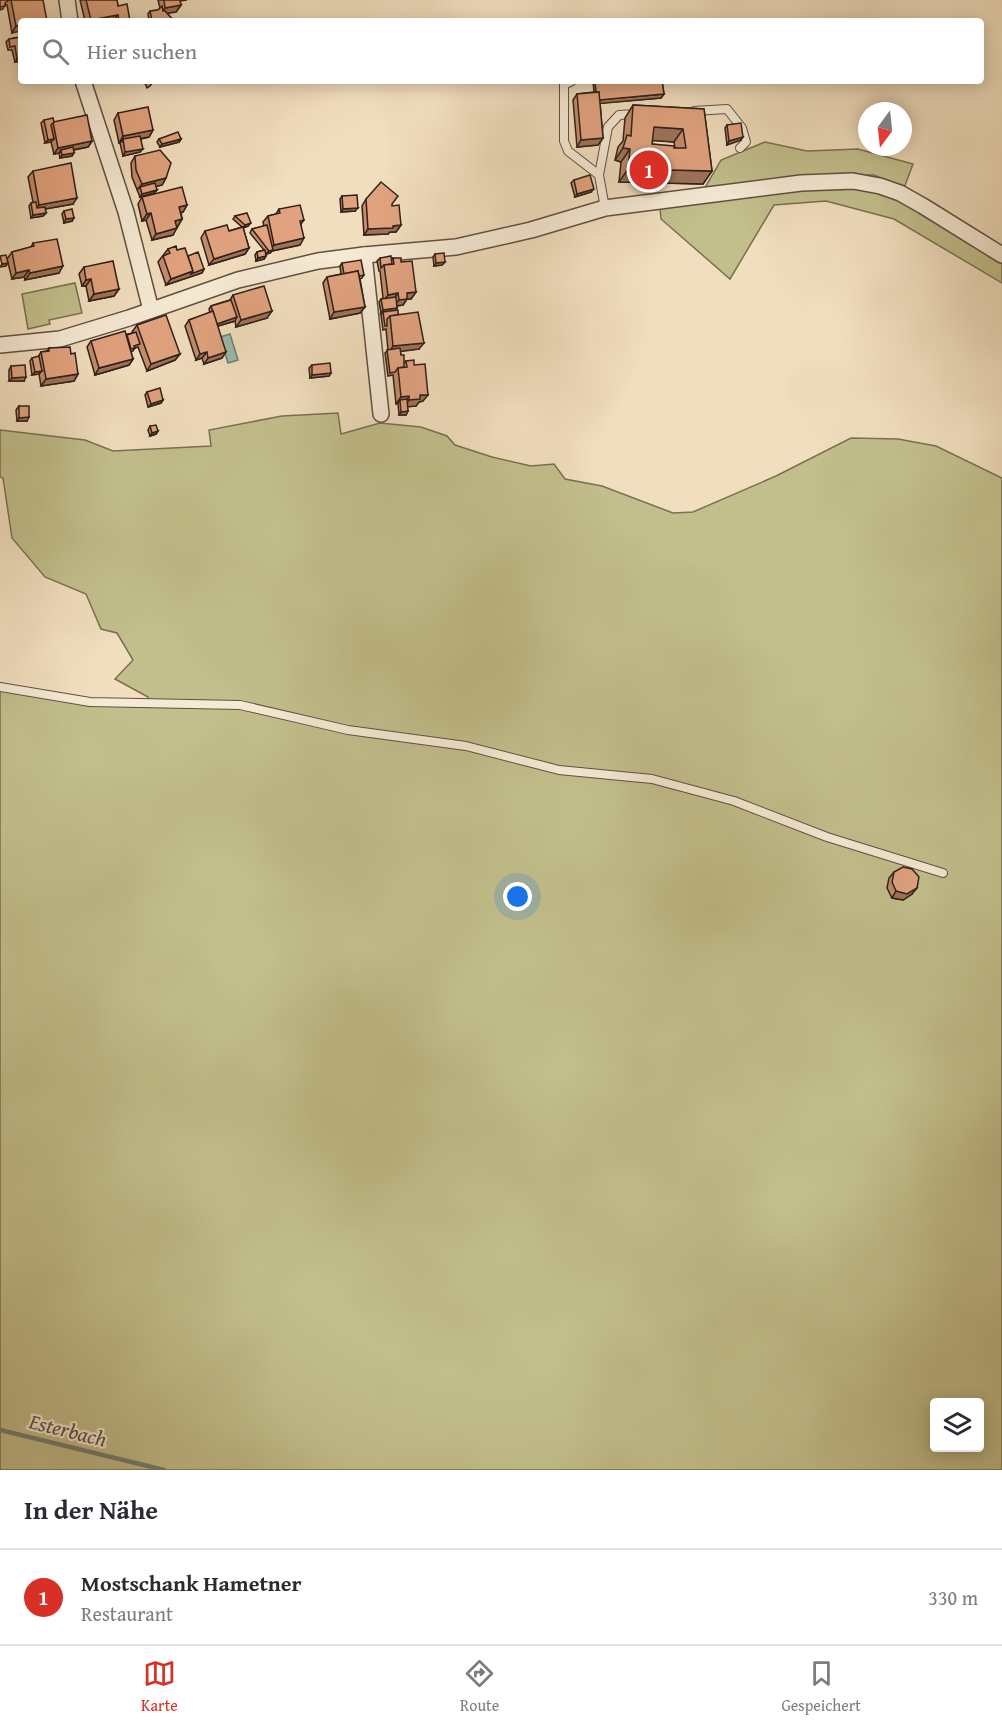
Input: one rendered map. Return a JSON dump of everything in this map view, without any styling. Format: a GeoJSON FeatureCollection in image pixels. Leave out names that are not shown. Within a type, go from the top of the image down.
{"type":"FeatureCollection","features":[{"type":"Feature","properties":{"kind":"street"},"geometry":{"type":"LineString","coordinates":[[67,0],[70,18]]}},
{"type":"Feature","properties":{"kind":"street"},"geometry":{"type":"LineString","coordinates":[[84,84],[126,212],[151,310]]}},
{"type":"Feature","properties":{"kind":"street"},"geometry":{"type":"LineString","coordinates":[[0,345],[60,339],[238,280],[318,261],[456,247],[531,230],[605,208],[801,183],[853,181],[880,186],[900,194],[1002,255]]}},
{"type":"Feature","properties":{"kind":"street"},"geometry":{"type":"LineString","coordinates":[[364,255],[381,414]]}},
{"type":"Feature","properties":{"kind":"lane"},"geometry":{"type":"LineString","coordinates":[[566,84],[564,85],[564,141],[568,151],[599,175]]}},
{"type":"Feature","properties":{"kind":"lane"},"geometry":{"type":"LineString","coordinates":[[681,112],[727,109],[742,128],[746,142],[740,148]]}},
{"type":"Feature","properties":{"kind":"lane"},"geometry":{"type":"LineString","coordinates":[[605,208],[599,175],[608,127],[619,115],[647,114]]}},
{"type":"Feature","properties":{"kind":"lane"},"geometry":{"type":"LineString","coordinates":[[0,687],[90,702],[240,705],[348,730],[466,746],[559,770],[652,779],[734,801],[827,837],[943,873]]}},
{"type":"Feature","properties":{"kind":"shaded area"},"geometry":{"type":"Polygon","coordinates":[[[765,142],[807,151],[858,149],[858,156],[884,156],[913,164],[904,188],[874,175],[832,175],[703,191],[721,160],[765,142]]]}},
{"type":"Feature","properties":{"kind":"shaded area"},"geometry":{"type":"Polygon","coordinates":[[[829,185],[875,189],[909,204],[1002,263],[1002,283],[894,219],[826,201],[774,205],[730,279],[661,219],[660,208],[829,185]]]}},
{"type":"Feature","properties":{"kind":"shaded area"},"geometry":{"type":"Polygon","coordinates":[[[75,283],[82,313],[49,320],[50,324],[28,329],[22,294],[75,283]]]}},
{"type":"Feature","properties":{"kind":"shaded area"},"geometry":{"type":"Polygon","coordinates":[[[230,334],[238,360],[228,363],[220,337],[230,334]]]}},
{"type":"Feature","properties":{"kind":"shaded area"},"geometry":{"type":"Polygon","coordinates":[[[338,413],[341,434],[380,423],[421,427],[447,436],[455,445],[492,457],[531,466],[554,464],[565,479],[602,486],[673,513],[693,512],[776,476],[851,438],[898,439],[936,446],[1002,478],[1002,1470],[0,1470],[0,687],[149,706],[148,697],[115,679],[133,660],[117,633],[101,629],[86,594],[45,577],[12,538],[3,478],[0,477],[0,430],[85,440],[113,451],[211,446],[209,430],[282,416],[338,413]]]}},
{"type":"Feature","properties":{"kind":"building"},"geometry":{"type":"Polygon","coordinates":[[[0,0],[9,0],[5,6],[0,7],[0,0]]]}},
{"type":"Feature","properties":{"kind":"building"},"geometry":{"type":"Polygon","coordinates":[[[11,0],[43,0],[46,18],[18,18],[18,26],[16,26],[11,0]]]}},
{"type":"Feature","properties":{"kind":"building"},"geometry":{"type":"Polygon","coordinates":[[[86,0],[117,0],[118,6],[127,4],[129,18],[118,18],[118,15],[90,18],[86,0]]]}},
{"type":"Feature","properties":{"kind":"building"},"geometry":{"type":"Polygon","coordinates":[[[164,0],[180,0],[181,5],[165,8],[164,0]]]}},
{"type":"Feature","properties":{"kind":"building"},"geometry":{"type":"Polygon","coordinates":[[[162,6],[163,11],[171,18],[151,18],[150,11],[158,10],[162,6]]]}},
{"type":"Feature","properties":{"kind":"building"},"geometry":{"type":"Polygon","coordinates":[[[18,38],[18,59],[15,46],[10,47],[9,39],[18,38]]]}},
{"type":"Feature","properties":{"kind":"building"},"geometry":{"type":"Polygon","coordinates":[[[595,84],[662,84],[664,94],[599,100],[599,92],[596,92],[595,84]]]}},
{"type":"Feature","properties":{"kind":"building"},"geometry":{"type":"Polygon","coordinates":[[[599,92],[603,138],[581,140],[577,94],[599,92]]]}},
{"type":"Feature","properties":{"kind":"building"},"geometry":{"type":"Polygon","coordinates":[[[633,105],[704,109],[712,171],[628,169],[630,149],[623,148],[627,135],[631,136],[633,105]],[[654,127],[652,144],[686,148],[683,129],[654,127]]]}},
{"type":"Feature","properties":{"kind":"building"},"geometry":{"type":"Polygon","coordinates":[[[148,107],[153,130],[123,136],[118,113],[148,107]]]}},
{"type":"Feature","properties":{"kind":"building"},"geometry":{"type":"Polygon","coordinates":[[[87,115],[92,141],[58,148],[53,122],[87,115]]]}},
{"type":"Feature","properties":{"kind":"building"},"geometry":{"type":"Polygon","coordinates":[[[53,118],[54,122],[51,125],[54,139],[48,140],[44,120],[53,118]]]}},
{"type":"Feature","properties":{"kind":"building"},"geometry":{"type":"Polygon","coordinates":[[[741,123],[743,137],[729,141],[727,125],[741,123]]]}},
{"type":"Feature","properties":{"kind":"building"},"geometry":{"type":"Polygon","coordinates":[[[178,132],[181,139],[162,144],[159,139],[178,132]]]}},
{"type":"Feature","properties":{"kind":"building"},"geometry":{"type":"Polygon","coordinates":[[[140,136],[143,149],[125,152],[123,139],[140,136]]]}},
{"type":"Feature","properties":{"kind":"building"},"geometry":{"type":"Polygon","coordinates":[[[73,147],[74,153],[62,155],[61,150],[73,147]]]}},
{"type":"Feature","properties":{"kind":"building"},"geometry":{"type":"Polygon","coordinates":[[[160,150],[171,163],[166,178],[142,184],[136,170],[135,156],[160,150]]]}},
{"type":"Feature","properties":{"kind":"building"},"geometry":{"type":"Polygon","coordinates":[[[71,163],[77,198],[39,205],[33,171],[71,163]]]}},
{"type":"Feature","properties":{"kind":"building"},"geometry":{"type":"Polygon","coordinates":[[[590,175],[594,189],[577,194],[574,180],[590,175]]]}},
{"type":"Feature","properties":{"kind":"building"},"geometry":{"type":"Polygon","coordinates":[[[381,182],[398,196],[392,206],[399,205],[401,225],[393,226],[393,228],[368,229],[366,199],[381,182]]]}},
{"type":"Feature","properties":{"kind":"building"},"geometry":{"type":"Polygon","coordinates":[[[155,183],[157,190],[142,194],[140,187],[155,183]]]}},
{"type":"Feature","properties":{"kind":"building"},"geometry":{"type":"Polygon","coordinates":[[[182,187],[187,205],[179,207],[182,219],[175,221],[177,228],[156,234],[151,213],[147,214],[142,197],[182,187]]]}},
{"type":"Feature","properties":{"kind":"building"},"geometry":{"type":"Polygon","coordinates":[[[357,195],[358,208],[343,209],[342,196],[357,195]]]}},
{"type":"Feature","properties":{"kind":"building"},"geometry":{"type":"Polygon","coordinates":[[[36,202],[37,208],[45,207],[46,213],[33,215],[31,203],[36,202]]]}},
{"type":"Feature","properties":{"kind":"building"},"geometry":{"type":"Polygon","coordinates":[[[300,205],[304,220],[300,221],[304,238],[274,245],[268,216],[280,213],[279,209],[300,205]]]}},
{"type":"Feature","properties":{"kind":"building"},"geometry":{"type":"Polygon","coordinates":[[[72,209],[74,218],[66,219],[64,211],[72,209]]]}},
{"type":"Feature","properties":{"kind":"building"},"geometry":{"type":"Polygon","coordinates":[[[247,213],[251,223],[245,225],[235,216],[247,213]]]}},
{"type":"Feature","properties":{"kind":"building"},"geometry":{"type":"Polygon","coordinates":[[[227,225],[229,231],[243,227],[249,248],[214,259],[205,231],[227,225]]]}},
{"type":"Feature","properties":{"kind":"building"},"geometry":{"type":"Polygon","coordinates":[[[267,225],[273,250],[269,251],[252,229],[267,225]]]}},
{"type":"Feature","properties":{"kind":"building"},"geometry":{"type":"Polygon","coordinates":[[[57,239],[63,266],[30,273],[29,270],[16,273],[12,252],[34,246],[33,243],[57,239]]]}},
{"type":"Feature","properties":{"kind":"building"},"geometry":{"type":"Polygon","coordinates":[[[176,246],[177,250],[185,248],[193,271],[171,279],[163,256],[170,253],[168,249],[176,246]]]}},
{"type":"Feature","properties":{"kind":"building"},"geometry":{"type":"Polygon","coordinates":[[[265,250],[266,256],[258,258],[257,252],[265,250]]]}},
{"type":"Feature","properties":{"kind":"building"},"geometry":{"type":"Polygon","coordinates":[[[198,252],[204,269],[191,274],[193,271],[188,256],[198,252]]]}},
{"type":"Feature","properties":{"kind":"building"},"geometry":{"type":"Polygon","coordinates":[[[444,253],[445,262],[436,263],[435,254],[444,253]]]}},
{"type":"Feature","properties":{"kind":"building"},"geometry":{"type":"Polygon","coordinates":[[[6,255],[8,263],[2,264],[0,256],[6,255]]]}},
{"type":"Feature","properties":{"kind":"building"},"geometry":{"type":"Polygon","coordinates":[[[391,256],[392,264],[381,268],[380,258],[391,256]]]}},
{"type":"Feature","properties":{"kind":"building"},"geometry":{"type":"Polygon","coordinates":[[[393,258],[401,258],[401,262],[412,261],[416,292],[407,293],[407,299],[399,300],[398,293],[388,295],[384,265],[394,264],[393,258]]]}},
{"type":"Feature","properties":{"kind":"building"},"geometry":{"type":"Polygon","coordinates":[[[361,260],[364,275],[359,276],[358,271],[344,274],[342,263],[361,260]]]}},
{"type":"Feature","properties":{"kind":"building"},"geometry":{"type":"Polygon","coordinates":[[[113,261],[119,289],[94,294],[91,279],[86,280],[84,267],[113,261]]]}},
{"type":"Feature","properties":{"kind":"building"},"geometry":{"type":"Polygon","coordinates":[[[358,271],[365,307],[334,312],[327,277],[358,271]]]}},
{"type":"Feature","properties":{"kind":"building"},"geometry":{"type":"Polygon","coordinates":[[[264,286],[272,311],[241,320],[233,295],[264,286]]]}},
{"type":"Feature","properties":{"kind":"building"},"geometry":{"type":"Polygon","coordinates":[[[396,297],[397,308],[383,310],[381,299],[396,297]]]}},
{"type":"Feature","properties":{"kind":"building"},"geometry":{"type":"Polygon","coordinates":[[[231,300],[237,317],[217,324],[211,306],[231,300]]]}},
{"type":"Feature","properties":{"kind":"building"},"geometry":{"type":"Polygon","coordinates":[[[398,310],[398,315],[390,316],[385,326],[383,312],[398,310]]]}},
{"type":"Feature","properties":{"kind":"building"},"geometry":{"type":"Polygon","coordinates":[[[213,311],[226,352],[208,358],[207,352],[200,354],[189,320],[213,311]]]}},
{"type":"Feature","properties":{"kind":"building"},"geometry":{"type":"Polygon","coordinates":[[[418,312],[424,343],[393,346],[390,316],[418,312]]]}},
{"type":"Feature","properties":{"kind":"building"},"geometry":{"type":"Polygon","coordinates":[[[166,315],[180,354],[151,364],[137,325],[166,315]]]}},
{"type":"Feature","properties":{"kind":"building"},"geometry":{"type":"Polygon","coordinates":[[[125,331],[133,359],[99,368],[91,341],[125,331]]]}},
{"type":"Feature","properties":{"kind":"building"},"geometry":{"type":"Polygon","coordinates":[[[136,332],[140,344],[131,349],[127,335],[136,332]]]}},
{"type":"Feature","properties":{"kind":"building"},"geometry":{"type":"Polygon","coordinates":[[[70,347],[71,354],[75,353],[78,374],[46,379],[41,352],[49,351],[49,348],[70,347]]]}},
{"type":"Feature","properties":{"kind":"building"},"geometry":{"type":"Polygon","coordinates":[[[400,348],[401,355],[404,355],[404,367],[390,373],[387,350],[400,348]]]}},
{"type":"Feature","properties":{"kind":"building"},"geometry":{"type":"Polygon","coordinates":[[[39,356],[42,371],[35,372],[32,358],[39,356]]]}},
{"type":"Feature","properties":{"kind":"building"},"geometry":{"type":"Polygon","coordinates":[[[414,360],[414,365],[425,364],[428,395],[420,395],[420,399],[409,400],[409,396],[401,397],[398,368],[407,367],[406,361],[414,360]]]}},
{"type":"Feature","properties":{"kind":"building"},"geometry":{"type":"Polygon","coordinates":[[[330,363],[331,373],[312,375],[312,365],[330,363]]]}},
{"type":"Feature","properties":{"kind":"building"},"geometry":{"type":"Polygon","coordinates":[[[25,365],[26,377],[12,378],[11,366],[25,365]]]}},
{"type":"Feature","properties":{"kind":"building"},"geometry":{"type":"Polygon","coordinates":[[[160,388],[163,400],[151,404],[147,392],[160,388]]]}},
{"type":"Feature","properties":{"kind":"building"},"geometry":{"type":"Polygon","coordinates":[[[407,399],[408,411],[401,412],[400,400],[407,399]]]}},
{"type":"Feature","properties":{"kind":"building"},"geometry":{"type":"Polygon","coordinates":[[[19,406],[29,406],[29,417],[19,418],[19,406]]]}},
{"type":"Feature","properties":{"kind":"building"},"geometry":{"type":"Polygon","coordinates":[[[156,425],[158,431],[152,433],[150,426],[156,425]]]}},
{"type":"Feature","properties":{"kind":"building"},"geometry":{"type":"Polygon","coordinates":[[[903,867],[912,869],[919,877],[917,888],[907,894],[896,891],[892,882],[894,872],[903,867]]]}},
{"type":"Feature","properties":{"kind":"waterway","name":"Esterbach"},"geometry":{"type":"LineString","coordinates":[[0,1430],[164,1470]]}},
{"type":"Feature","properties":{"kind":"place","name":"Mostschank Hametner"},"geometry":{"type":"Point","coordinates":[649,170]}}]}
